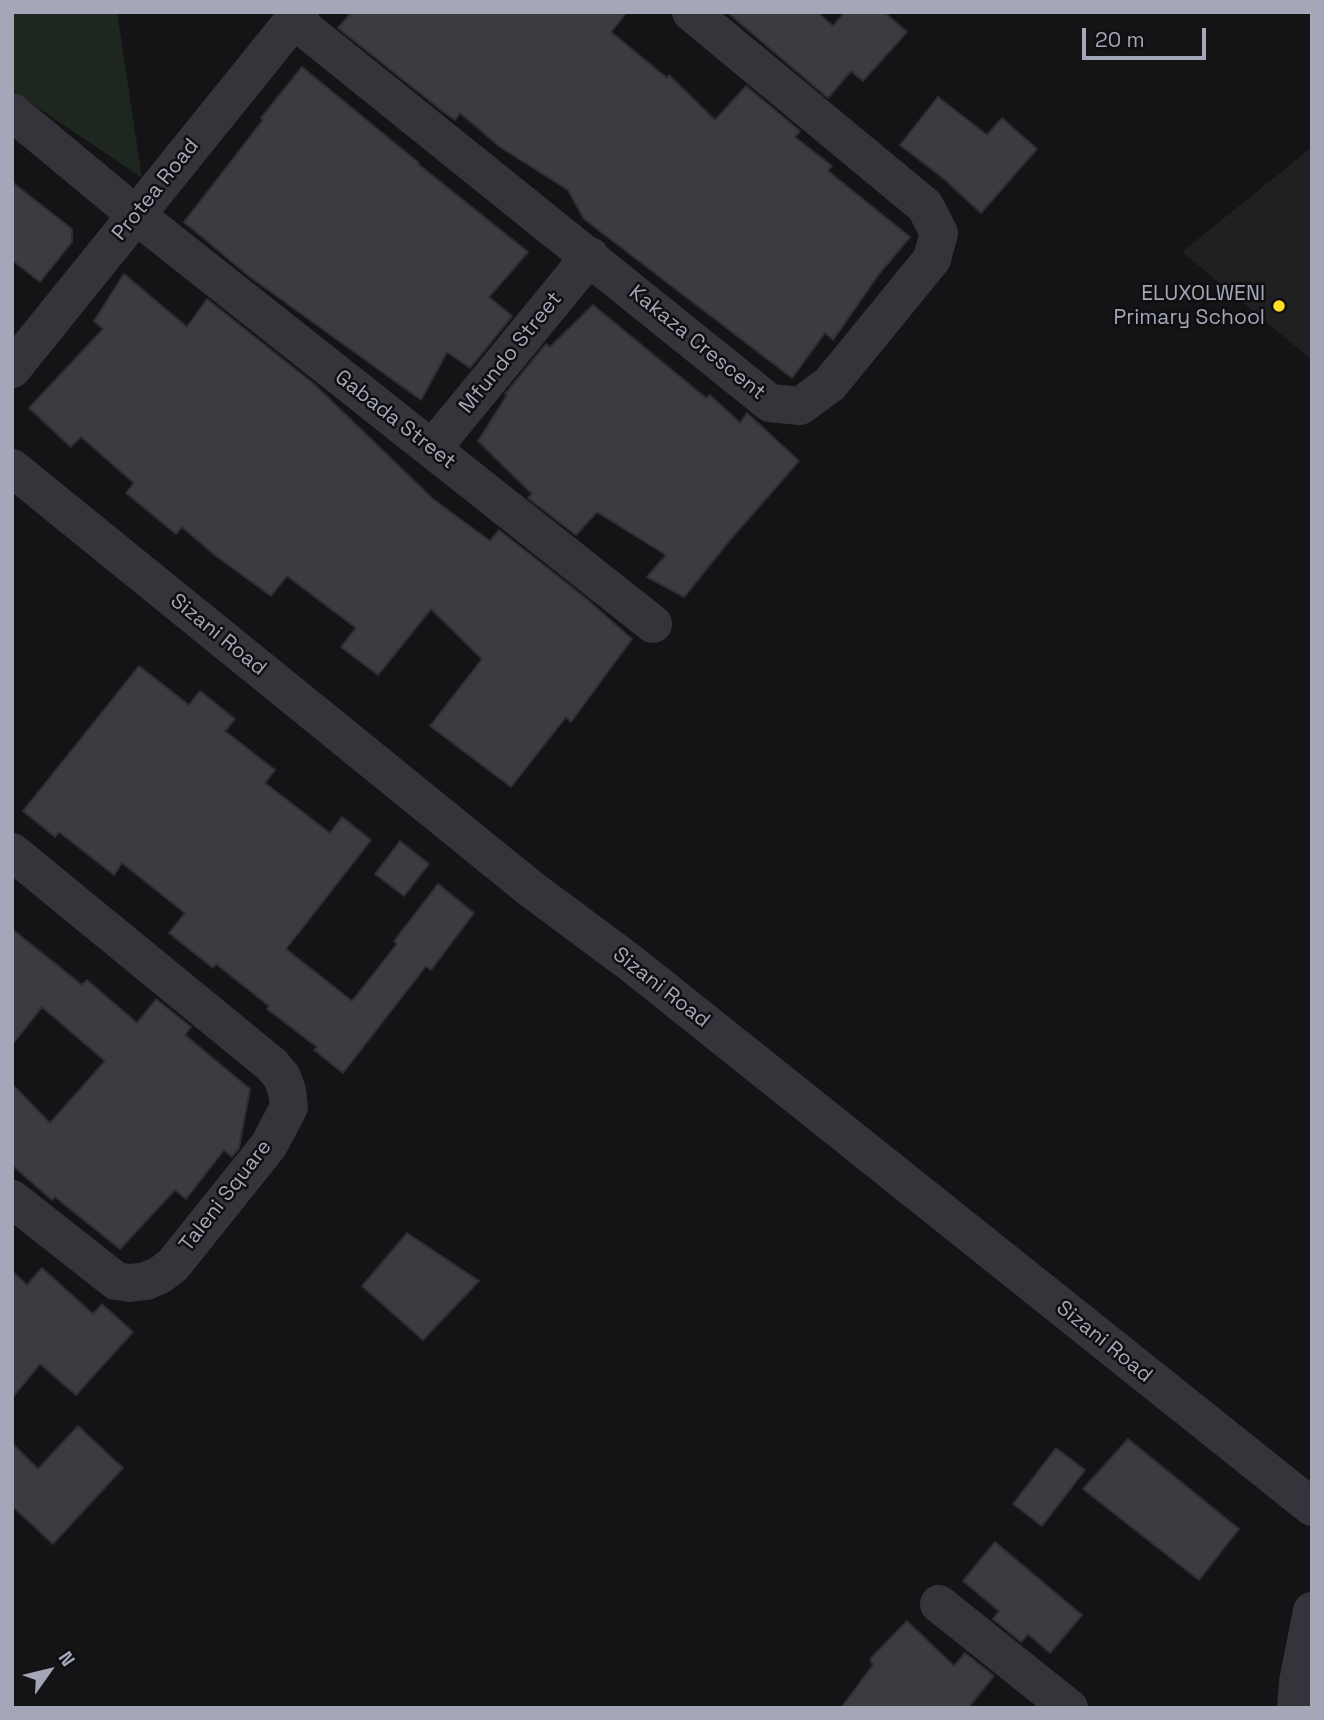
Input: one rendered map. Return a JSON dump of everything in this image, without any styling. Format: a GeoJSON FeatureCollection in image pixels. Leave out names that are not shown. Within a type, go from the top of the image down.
{"type":"FeatureCollection","features":[{"type":"Feature","properties":{"kind":"street","name":"Kakaza Crescent"},"geometry":{"type":"LineString","coordinates":[[297,16],[770,403],[800,406],[830,384],[932,258],[939,233],[925,206],[691,12]]}},
{"type":"Feature","properties":{"kind":"street","name":"Protea Road"},"geometry":{"type":"LineString","coordinates":[[12,369],[297,16]]}},
{"type":"Feature","properties":{"kind":"street","name":"Gabada Street"},"geometry":{"type":"LineString","coordinates":[[12,112],[136,215],[653,624]]}},
{"type":"Feature","properties":{"kind":"street","name":"Mfundo Street"},"geometry":{"type":"LineString","coordinates":[[432,449],[590,256]]}},
{"type":"Feature","properties":{"kind":"street","name":"Sizani Road"},"geometry":{"type":"LineString","coordinates":[[12,468],[531,889],[632,964],[1312,1507]]}},
{"type":"Feature","properties":{"kind":"street","name":"Taleni Square"},"geometry":{"type":"LineString","coordinates":[[12,852],[272,1065],[282,1077],[289,1107],[269,1145],[173,1265],[146,1281],[116,1281],[12,1199]]}},
{"type":"Feature","properties":{"kind":"street"},"geometry":{"type":"LineString","coordinates":[[939,1604],[1069,1708]]}},
{"type":"Feature","properties":{"kind":"street"},"geometry":{"type":"LineString","coordinates":[[1296,1708],[1298,1682],[1312,1611]]}},
{"type":"Feature","properties":{"kind":"shaded area"},"geometry":{"type":"Polygon","coordinates":[[[12,12],[117,12],[142,178],[12,90],[12,12]]]}},
{"type":"Feature","properties":{"kind":"shaded area","name":"ELUXOLWENI Primary School"},"geometry":{"type":"Polygon","coordinates":[[[1312,147],[1312,360],[1182,252],[1312,147]]]}},
{"type":"Feature","properties":{"kind":"building"},"geometry":{"type":"Polygon","coordinates":[[[352,12],[627,12],[611,32],[667,78],[669,75],[715,120],[746,86],[800,131],[795,137],[832,166],[828,171],[910,237],[879,274],[833,340],[825,333],[792,378],[584,219],[568,190],[500,147],[460,113],[455,120],[445,113],[338,28],[352,12]]]}},
{"type":"Feature","properties":{"kind":"building"},"geometry":{"type":"Polygon","coordinates":[[[727,12],[817,12],[833,26],[845,12],[884,12],[907,32],[863,81],[851,71],[828,98],[727,12]]]}},
{"type":"Feature","properties":{"kind":"building"},"geometry":{"type":"Polygon","coordinates":[[[302,67],[528,252],[489,297],[512,316],[470,368],[447,352],[421,400],[250,277],[184,222],[302,67]]]}},
{"type":"Feature","properties":{"kind":"building"},"geometry":{"type":"Polygon","coordinates":[[[938,97],[987,135],[1002,118],[1037,149],[981,213],[944,179],[900,145],[938,97]]]}},
{"type":"Feature","properties":{"kind":"building"},"geometry":{"type":"Polygon","coordinates":[[[12,182],[72,229],[72,242],[40,282],[12,260],[12,182]]]}},
{"type":"Feature","properties":{"kind":"building"},"geometry":{"type":"Polygon","coordinates":[[[124,274],[187,327],[207,299],[315,385],[433,499],[490,541],[499,530],[583,596],[632,639],[571,722],[566,717],[511,787],[430,726],[482,659],[431,609],[378,675],[341,647],[356,628],[287,576],[271,596],[182,527],[176,534],[126,493],[134,483],[81,437],[71,447],[29,408],[103,329],[94,321],[124,274]]]}},
{"type":"Feature","properties":{"kind":"building"},"geometry":{"type":"Polygon","coordinates":[[[593,305],[706,398],[710,395],[740,423],[747,413],[799,461],[684,597],[647,577],[666,555],[597,512],[576,535],[528,498],[532,494],[478,441],[507,395],[505,394],[546,344],[550,347],[593,305]]]}},
{"type":"Feature","properties":{"kind":"building"},"geometry":{"type":"Polygon","coordinates":[[[139,666],[189,705],[200,691],[235,719],[225,731],[275,770],[265,783],[330,833],[342,817],[371,840],[286,949],[352,1001],[397,944],[394,941],[438,884],[474,913],[431,970],[426,966],[343,1073],[314,1050],[317,1047],[267,1009],[269,1006],[216,964],[213,968],[169,933],[185,913],[122,863],[114,875],[59,832],[55,837],[23,811],[139,666]]]}},
{"type":"Feature","properties":{"kind":"building"},"geometry":{"type":"Polygon","coordinates":[[[400,841],[429,864],[404,896],[375,874],[400,841]]]}},
{"type":"Feature","properties":{"kind":"building"},"geometry":{"type":"Polygon","coordinates":[[[12,929],[82,985],[87,980],[137,1023],[156,999],[191,1027],[185,1035],[250,1089],[239,1148],[232,1157],[224,1150],[186,1199],[175,1190],[120,1249],[55,1197],[52,1200],[12,1165],[12,1084],[50,1123],[105,1061],[42,1007],[12,1045],[12,929]]]}},
{"type":"Feature","properties":{"kind":"building"},"geometry":{"type":"Polygon","coordinates":[[[407,1233],[479,1281],[423,1340],[362,1286],[407,1233]]]}},
{"type":"Feature","properties":{"kind":"building"},"geometry":{"type":"Polygon","coordinates":[[[42,1268],[93,1314],[102,1304],[133,1332],[76,1395],[40,1364],[12,1398],[12,1271],[27,1285],[42,1268]]]}},
{"type":"Feature","properties":{"kind":"building"},"geometry":{"type":"Polygon","coordinates":[[[78,1426],[123,1468],[53,1544],[12,1506],[12,1443],[38,1469],[78,1426]]]}},
{"type":"Feature","properties":{"kind":"building"},"geometry":{"type":"Polygon","coordinates":[[[1128,1439],[1239,1529],[1199,1580],[1083,1489],[1128,1439]]]}},
{"type":"Feature","properties":{"kind":"building"},"geometry":{"type":"Polygon","coordinates":[[[1056,1448],[1085,1470],[1042,1526],[1013,1504],[1056,1448]]]}},
{"type":"Feature","properties":{"kind":"building"},"geometry":{"type":"Polygon","coordinates":[[[995,1542],[1082,1615],[1050,1653],[1028,1634],[1021,1642],[993,1619],[999,1611],[963,1581],[995,1542]]]}},
{"type":"Feature","properties":{"kind":"building"},"geometry":{"type":"Polygon","coordinates":[[[907,1621],[954,1666],[965,1653],[994,1676],[968,1708],[841,1708],[873,1665],[870,1659],[907,1621]]]}},
{"type":"Feature","properties":{"kind":"place","name":"ELUXOLWENI Primary School"},"geometry":{"type":"Point","coordinates":[1279,306]}}]}
